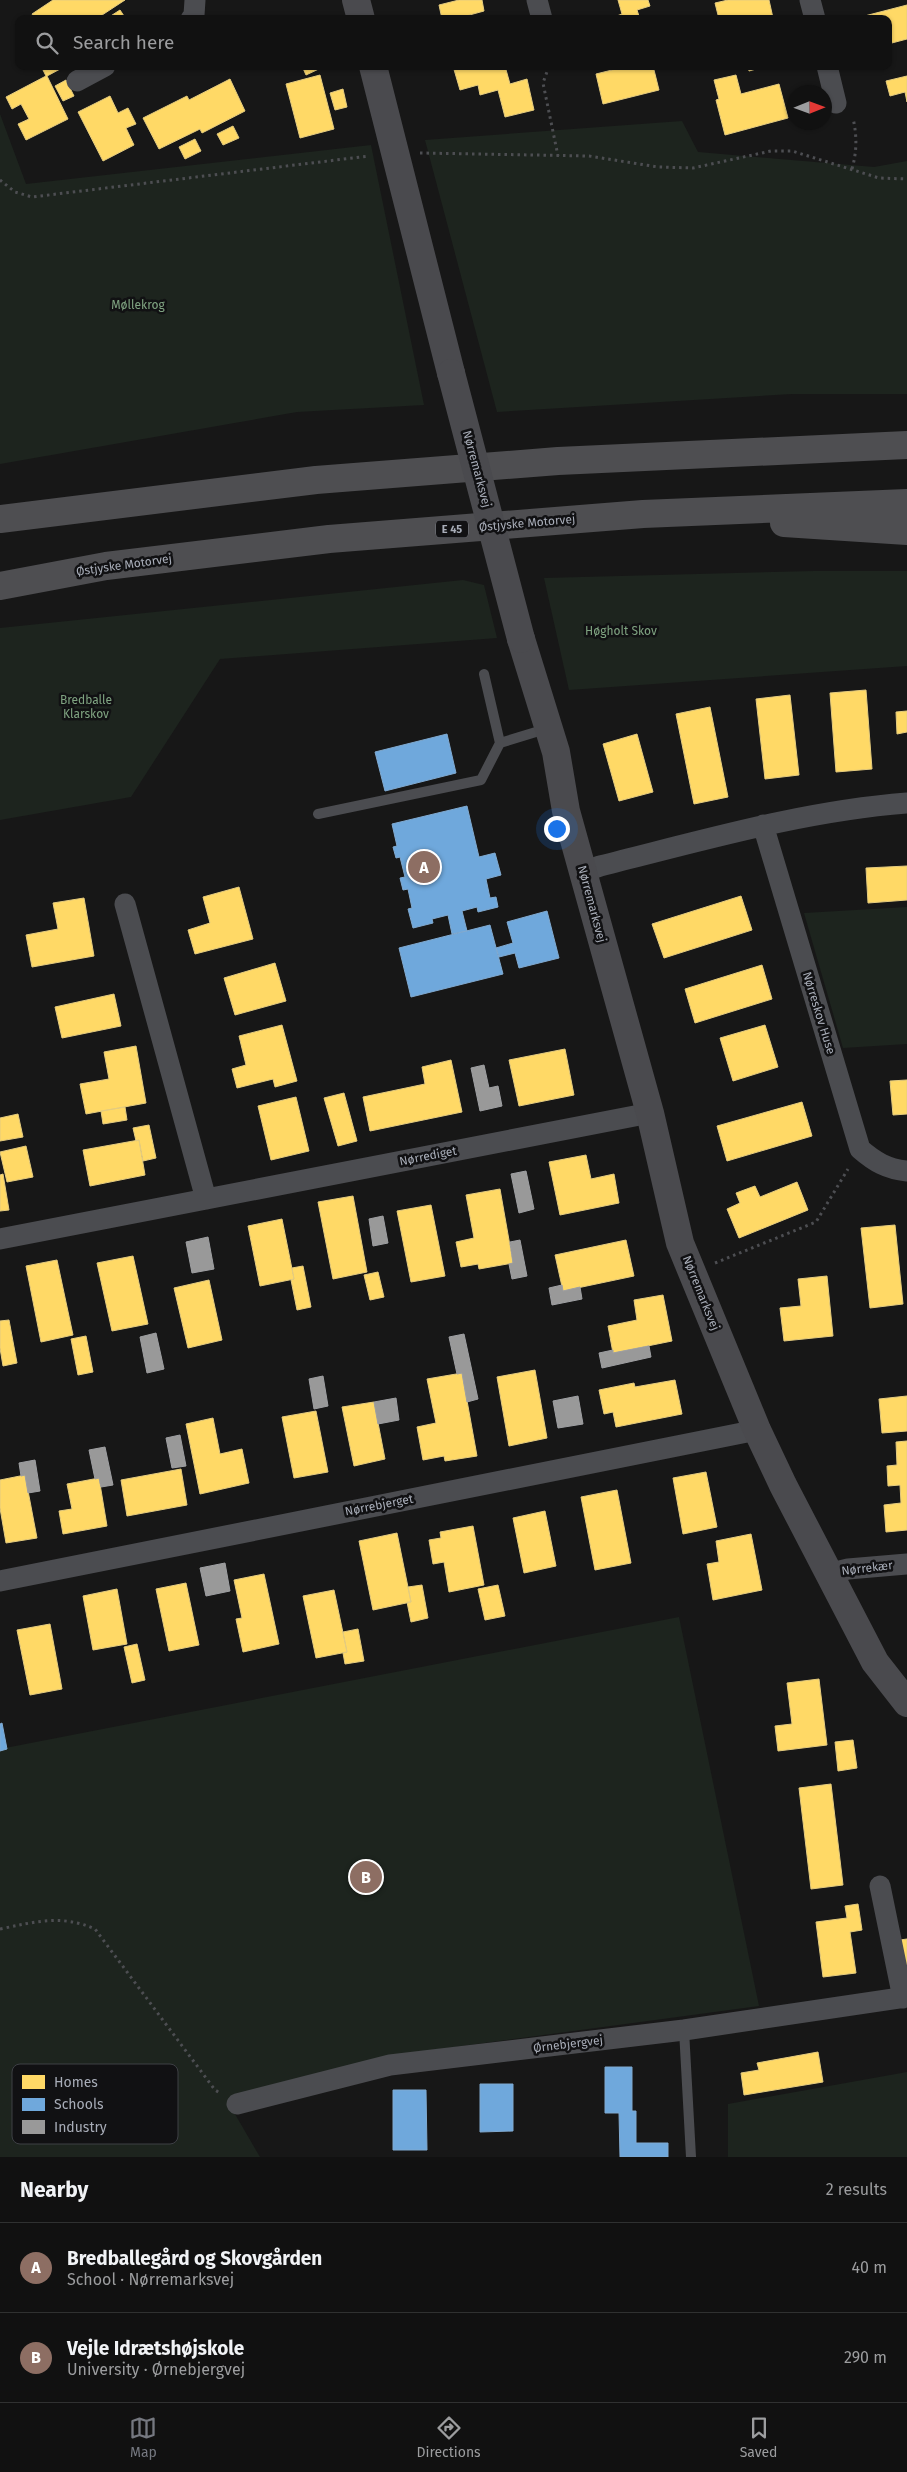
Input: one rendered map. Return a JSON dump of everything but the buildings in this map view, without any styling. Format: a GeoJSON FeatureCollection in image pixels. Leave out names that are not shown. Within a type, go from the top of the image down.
{"type":"FeatureCollection","features":[{"type":"Feature","properties":{"kind":"highway"},"geometry":{"type":"LineString","coordinates":[[0,519],[316,480],[558,460],[907,445]]}},
{"type":"Feature","properties":{"kind":"highway","name":"Østjyske Motorvej"},"geometry":{"type":"LineString","coordinates":[[0,586],[106,566],[329,539],[643,514],[907,503]]}},
{"type":"Feature","properties":{"kind":"highway"},"geometry":{"type":"LineString","coordinates":[[643,514],[907,531]]}},
{"type":"Feature","properties":{"kind":"street"},"geometry":{"type":"LineString","coordinates":[[194,15],[195,0]]}},
{"type":"Feature","properties":{"kind":"street"},"geometry":{"type":"LineString","coordinates":[[356,0],[360,15]]}},
{"type":"Feature","properties":{"kind":"street"},"geometry":{"type":"LineString","coordinates":[[537,0],[541,15]]}},
{"type":"Feature","properties":{"kind":"street"},"geometry":{"type":"LineString","coordinates":[[810,0],[813,15]]}},
{"type":"Feature","properties":{"kind":"street"},"geometry":{"type":"LineString","coordinates":[[77,80],[97,70]]}},
{"type":"Feature","properties":{"kind":"street","name":"Nørremarksvej"},"geometry":{"type":"LineString","coordinates":[[374,70],[521,639],[549,728],[566,811],[650,1113],[680,1243],[757,1430],[828,1574],[875,1662],[907,1703]]}},
{"type":"Feature","properties":{"kind":"street"},"geometry":{"type":"LineString","coordinates":[[828,70],[836,103]]}},
{"type":"Feature","properties":{"kind":"street"},"geometry":{"type":"LineString","coordinates":[[583,872],[600,866],[763,825],[858,806],[907,803]]}},
{"type":"Feature","properties":{"kind":"street","name":"Nørreskov Huse"},"geometry":{"type":"LineString","coordinates":[[763,825],[860,1149]]}},
{"type":"Feature","properties":{"kind":"street"},"geometry":{"type":"LineString","coordinates":[[125,904],[206,1199]]}},
{"type":"Feature","properties":{"kind":"street","name":"Nørrediget"},"geometry":{"type":"LineString","coordinates":[[0,1239],[650,1113]]}},
{"type":"Feature","properties":{"kind":"street"},"geometry":{"type":"LineString","coordinates":[[860,1149],[876,1162],[892,1170],[907,1171]]}},
{"type":"Feature","properties":{"kind":"street","name":"Nørrebjerget"},"geometry":{"type":"LineString","coordinates":[[0,1580],[757,1430]]}},
{"type":"Feature","properties":{"kind":"street","name":"Nørrekær"},"geometry":{"type":"LineString","coordinates":[[828,1574],[848,1569],[907,1564]]}},
{"type":"Feature","properties":{"kind":"street","name":"Ørnebjergvej"},"geometry":{"type":"LineString","coordinates":[[237,2104],[390,2065],[684,2030],[905,1997],[880,1886]]}},
{"type":"Feature","properties":{"kind":"lane"},"geometry":{"type":"LineString","coordinates":[[318,814],[480,780],[500,743],[484,674]]}},
{"type":"Feature","properties":{"kind":"lane"},"geometry":{"type":"LineString","coordinates":[[500,743],[549,728]]}},
{"type":"Feature","properties":{"kind":"lane"},"geometry":{"type":"LineString","coordinates":[[684,2030],[691,2157]]}},
{"type":"Feature","properties":{"kind":"path"},"geometry":{"type":"LineString","coordinates":[[548,70],[543,83],[558,156]]}},
{"type":"Feature","properties":{"kind":"path"},"geometry":{"type":"LineString","coordinates":[[836,103],[851,111],[856,130],[856,152],[852,169]]}},
{"type":"Feature","properties":{"kind":"path"},"geometry":{"type":"LineString","coordinates":[[0,180],[15,192],[32,197],[395,153],[589,156],[658,167],[693,168],[771,151],[792,151],[879,178],[907,179]]}},
{"type":"Feature","properties":{"kind":"path"},"geometry":{"type":"LineString","coordinates":[[709,1255],[712,1265],[816,1222],[860,1149]]}},
{"type":"Feature","properties":{"kind":"path"},"geometry":{"type":"LineString","coordinates":[[0,1928],[51,1919],[80,1922],[95,1929],[215,2090],[237,2104]]}},
{"type":"Feature","properties":{"kind":"green space","name":"Møllekrog"},"geometry":{"type":"Polygon","coordinates":[[[0,114],[26,184],[371,145],[424,405],[297,412],[0,464],[0,114]]]}},
{"type":"Feature","properties":{"kind":"green space"},"geometry":{"type":"Polygon","coordinates":[[[682,121],[698,152],[874,167],[907,161],[907,394],[792,394],[497,412],[425,140],[682,121]]]}},
{"type":"Feature","properties":{"kind":"green space","name":"Høgholt Skov"},"geometry":{"type":"Polygon","coordinates":[[[814,571],[907,571],[907,666],[569,690],[544,578],[814,571]]]}},
{"type":"Feature","properties":{"kind":"green space","name":"Bredballe Klarskov"},"geometry":{"type":"Polygon","coordinates":[[[463,580],[484,585],[497,638],[220,659],[131,797],[0,820],[0,628],[463,580]]]}},
{"type":"Feature","properties":{"kind":"green space"},"geometry":{"type":"Polygon","coordinates":[[[907,907],[907,1044],[843,1048],[804,913],[907,907]]]}},
{"type":"Feature","properties":{"kind":"green space"},"geometry":{"type":"Polygon","coordinates":[[[679,1617],[759,2006],[388,2056],[228,2102],[260,2157],[0,2157],[0,1749],[679,1617]]]}},
{"type":"Feature","properties":{"kind":"green space"},"geometry":{"type":"Polygon","coordinates":[[[907,2072],[907,2157],[728,2157],[728,2104],[907,2072]]]}},
{"type":"Feature","properties":{"kind":"place","name":"Bredballegård og Skovgården"},"geometry":{"type":"Point","coordinates":[424,867]}},
{"type":"Feature","properties":{"kind":"place","name":"Vejle Idrætshøjskole"},"geometry":{"type":"Point","coordinates":[366,1877]}}]}
